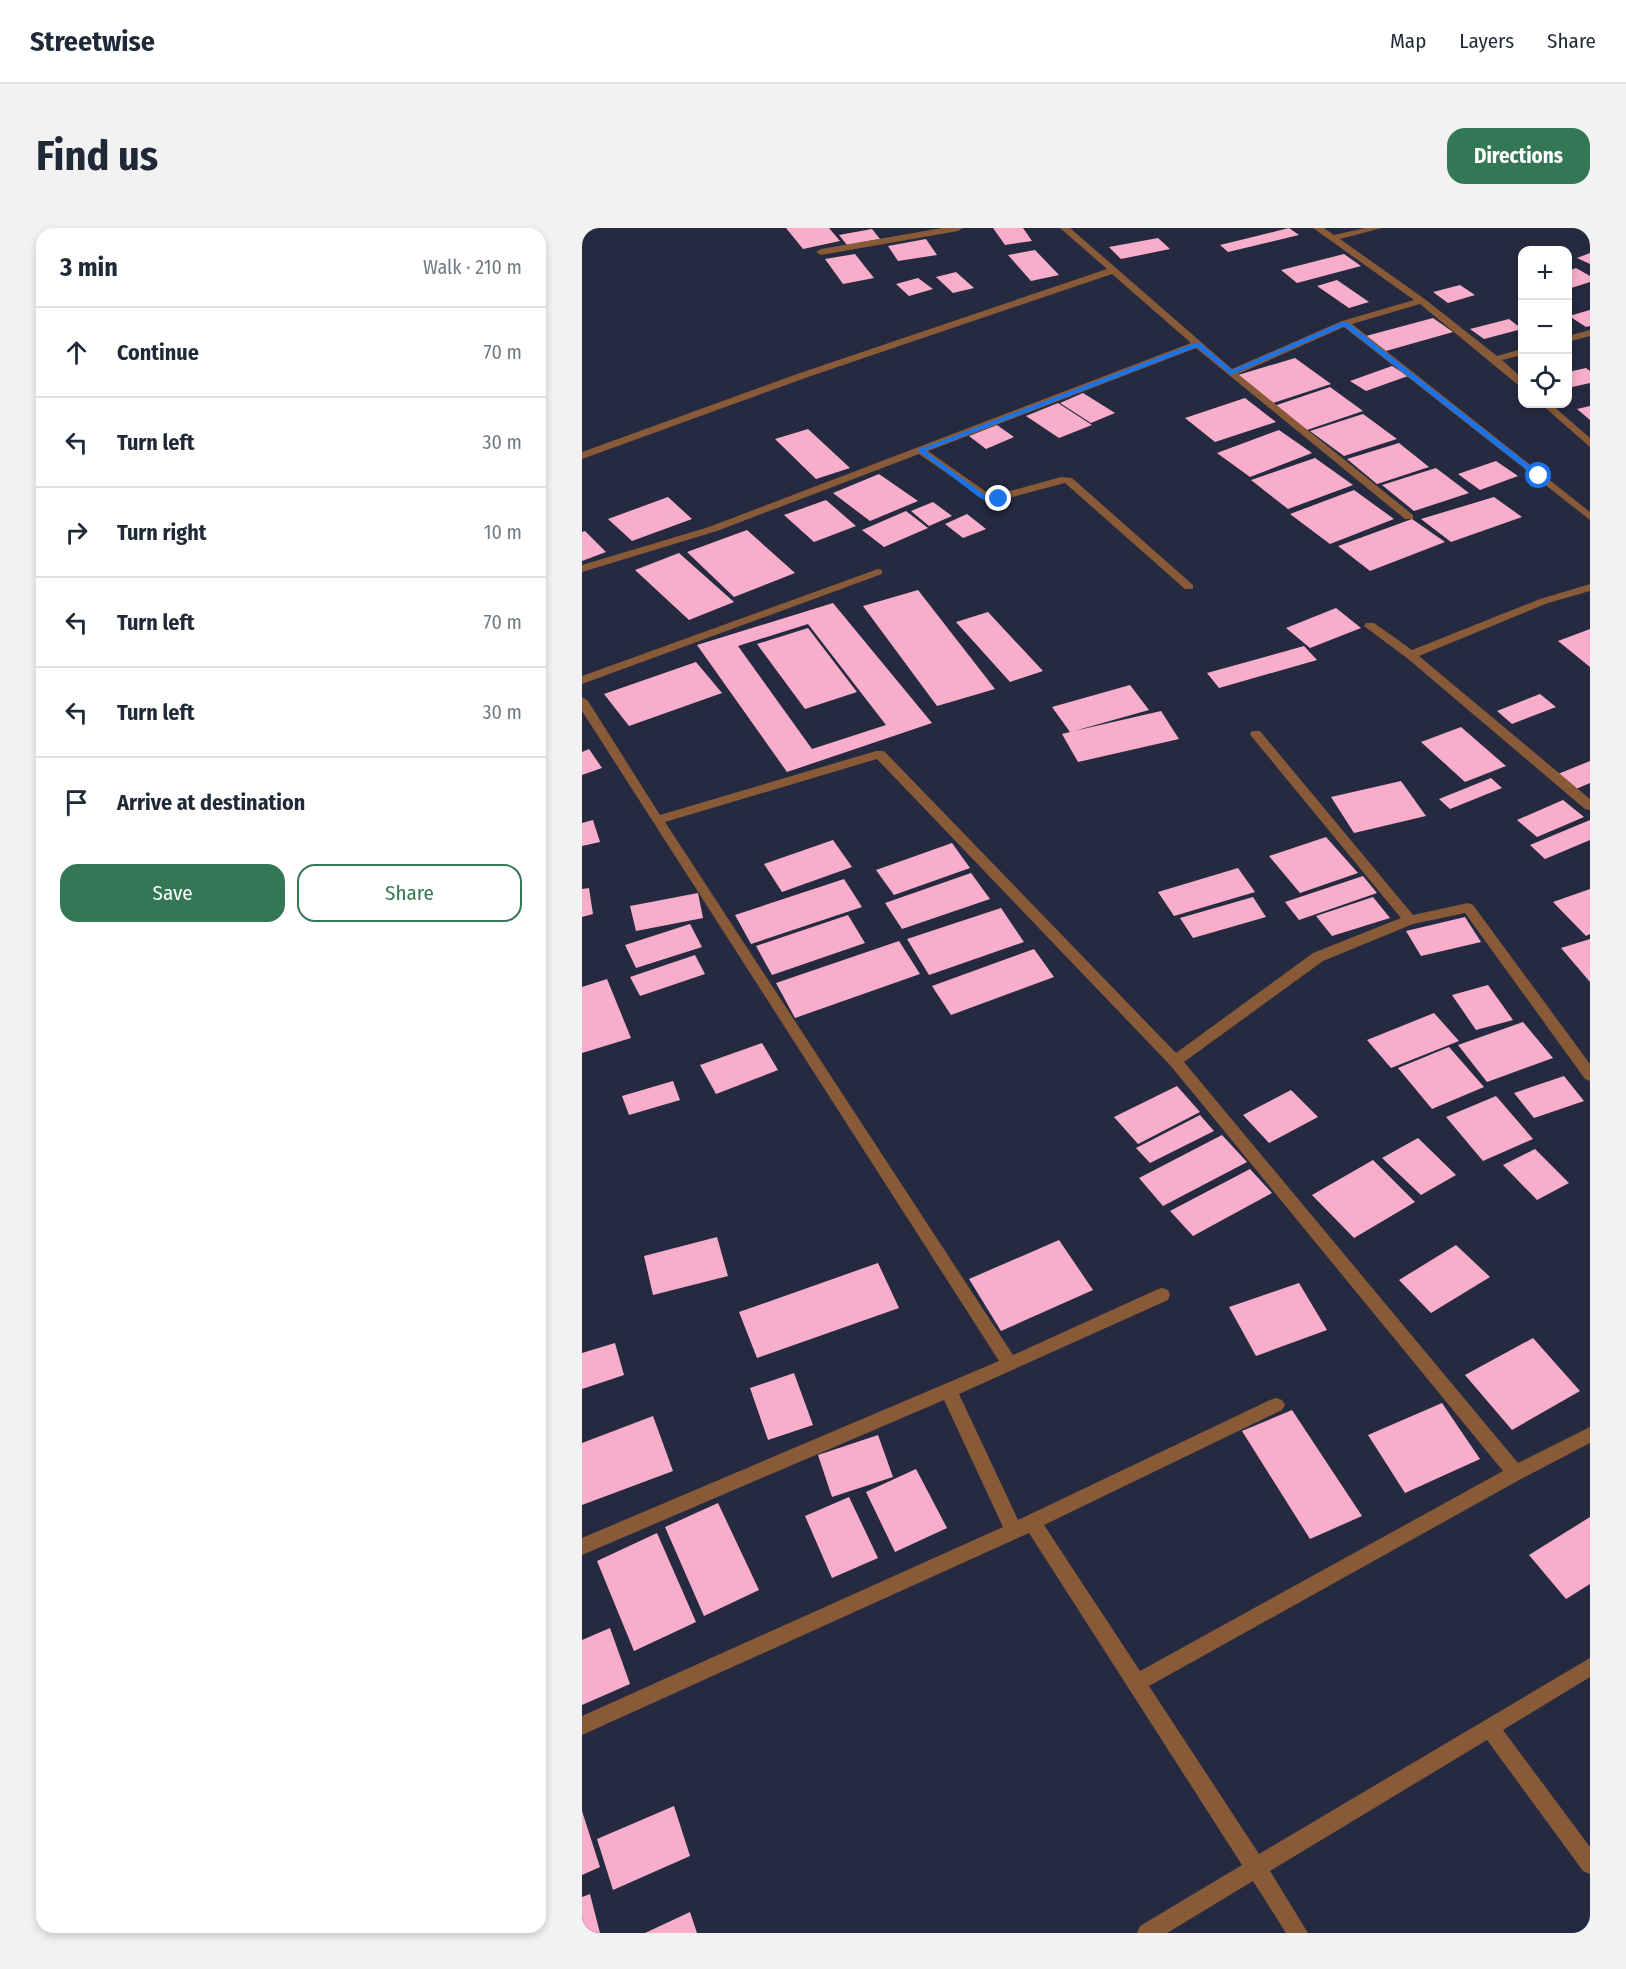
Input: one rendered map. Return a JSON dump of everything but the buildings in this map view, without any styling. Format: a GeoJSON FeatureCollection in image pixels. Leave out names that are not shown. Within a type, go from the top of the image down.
{"type":"FeatureCollection","features":[{"type":"Feature","properties":{"kind":"street"},"geometry":{"type":"LineString","coordinates":[[821,252],[958,228]]}},
{"type":"Feature","properties":{"kind":"street"},"geometry":{"type":"LineString","coordinates":[[1065,228],[1231,373],[1409,517]]}},
{"type":"Feature","properties":{"kind":"street"},"geometry":{"type":"LineString","coordinates":[[1318,228],[1420,301],[1518,378]]}},
{"type":"Feature","properties":{"kind":"street"},"geometry":{"type":"LineString","coordinates":[[1333,238],[1377,228]]}},
{"type":"Feature","properties":{"kind":"street"},"geometry":{"type":"LineString","coordinates":[[582,456],[804,375],[1114,270]]}},
{"type":"Feature","properties":{"kind":"street"},"geometry":{"type":"LineString","coordinates":[[1231,373],[1345,323],[1420,301]]}},
{"type":"Feature","properties":{"kind":"street"},"geometry":{"type":"LineString","coordinates":[[1345,323],[1590,517]]}},
{"type":"Feature","properties":{"kind":"street"},"geometry":{"type":"LineString","coordinates":[[1572,338],[1590,333]]}},
{"type":"Feature","properties":{"kind":"street"},"geometry":{"type":"LineString","coordinates":[[582,570],[713,529],[1197,344]]}},
{"type":"Feature","properties":{"kind":"street"},"geometry":{"type":"LineString","coordinates":[[1496,359],[1518,353]]}},
{"type":"Feature","properties":{"kind":"street"},"geometry":{"type":"LineString","coordinates":[[1550,408],[1590,444]]}},
{"type":"Feature","properties":{"kind":"street"},"geometry":{"type":"LineString","coordinates":[[920,450],[990,500],[1068,480],[1189,587]]}},
{"type":"Feature","properties":{"kind":"street"},"geometry":{"type":"LineString","coordinates":[[582,680],[878,572]]}},
{"type":"Feature","properties":{"kind":"street"},"geometry":{"type":"LineString","coordinates":[[1411,656],[1544,601],[1590,587]]}},
{"type":"Feature","properties":{"kind":"street"},"geometry":{"type":"LineString","coordinates":[[1370,626],[1411,656],[1590,806]]}},
{"type":"Feature","properties":{"kind":"street"},"geometry":{"type":"LineString","coordinates":[[582,701],[588,724],[657,820],[1010,1364]]}},
{"type":"Feature","properties":{"kind":"street"},"geometry":{"type":"LineString","coordinates":[[1256,734],[1410,920]]}},
{"type":"Feature","properties":{"kind":"street"},"geometry":{"type":"LineString","coordinates":[[657,820],[880,754],[1174,1061],[1515,1473]]}},
{"type":"Feature","properties":{"kind":"street"},"geometry":{"type":"LineString","coordinates":[[1174,1061],[1318,957],[1410,920],[1468,908],[1590,1074]]}},
{"type":"Feature","properties":{"kind":"street"},"geometry":{"type":"LineString","coordinates":[[582,1547],[949,1391],[1162,1295]]}},
{"type":"Feature","properties":{"kind":"street"},"geometry":{"type":"LineString","coordinates":[[949,1391],[1014,1531]]}},
{"type":"Feature","properties":{"kind":"street"},"geometry":{"type":"LineString","coordinates":[[582,1726],[1014,1531],[1276,1405]]}},
{"type":"Feature","properties":{"kind":"street"},"geometry":{"type":"LineString","coordinates":[[1137,1683],[1515,1473],[1590,1435]]}},
{"type":"Feature","properties":{"kind":"street"},"geometry":{"type":"LineString","coordinates":[[1032,1522],[1298,1933]]}},
{"type":"Feature","properties":{"kind":"street"},"geometry":{"type":"LineString","coordinates":[[1147,1933],[1590,1667]]}},
{"type":"Feature","properties":{"kind":"street"},"geometry":{"type":"LineString","coordinates":[[1490,1728],[1590,1864]]}},
{"type":"Feature","properties":{"kind":"route"},"geometry":{"type":"LineString","coordinates":[[999,499],[990,500],[982,496],[920,450],[1197,344],[1231,373],[1345,323],[1539,476]]}}]}
